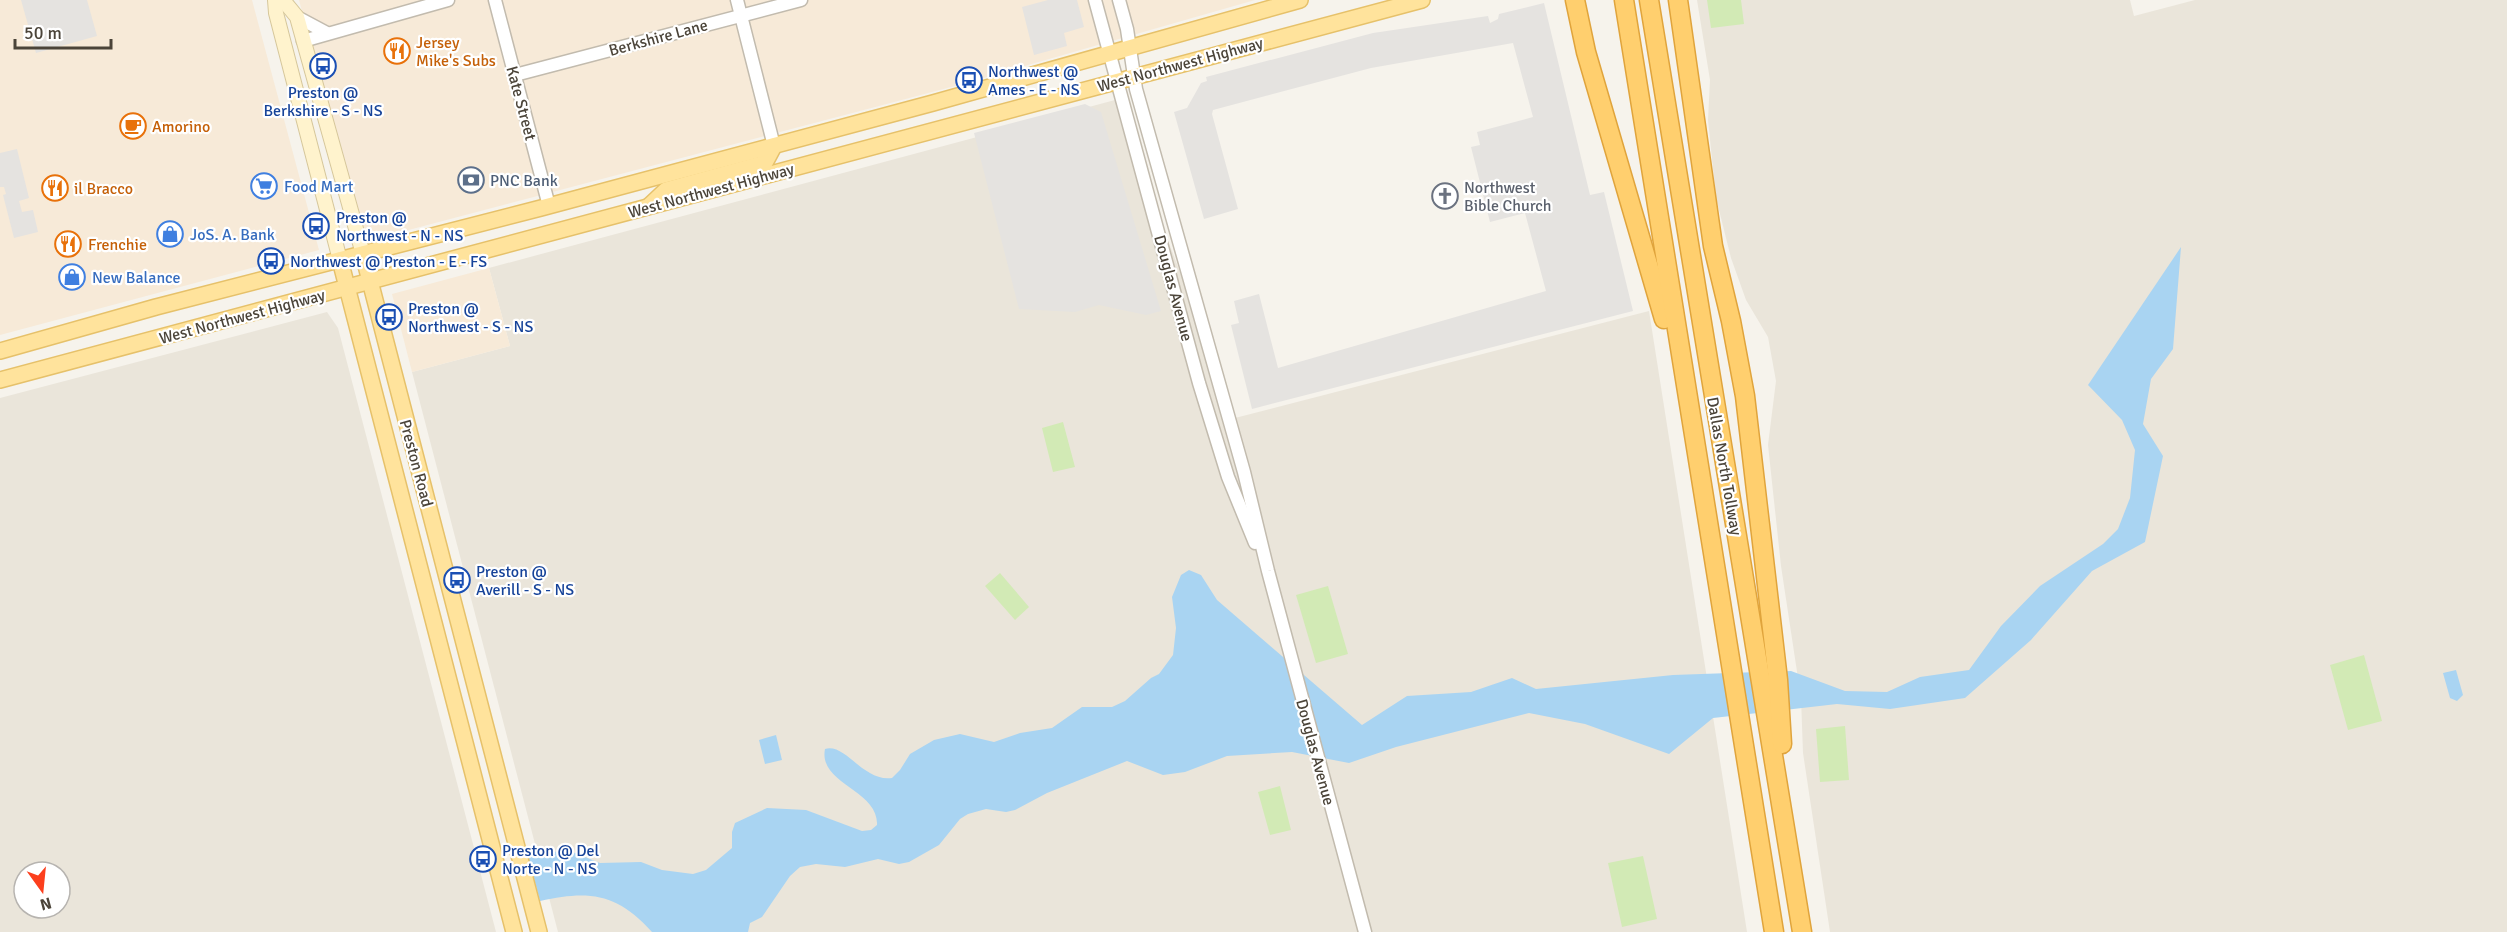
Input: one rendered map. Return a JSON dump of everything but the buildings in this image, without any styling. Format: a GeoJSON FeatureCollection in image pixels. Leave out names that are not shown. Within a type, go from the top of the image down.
{"type":"FeatureCollection","features":[{"type":"Feature","properties":{"kind":"highway"},"geometry":{"type":"LineString","coordinates":[[1575,0],[1589,64],[1684,382]]}},
{"type":"Feature","properties":{"kind":"highway","name":"Dallas North Tollway"},"geometry":{"type":"LineString","coordinates":[[1624,0],[1774,932]]}},
{"type":"Feature","properties":{"kind":"highway","name":"Dallas North Tollway"},"geometry":{"type":"LineString","coordinates":[[1649,0],[1802,932]]}},
{"type":"Feature","properties":{"kind":"highway"},"geometry":{"type":"LineString","coordinates":[[1678,0],[1713,246],[1731,321],[1747,407],[1778,680],[1788,845]]}},
{"type":"Feature","properties":{"kind":"main road","name":"West Northwest Highway"},"geometry":{"type":"LineString","coordinates":[[0,351],[774,146],[1110,55],[1300,0]]}},
{"type":"Feature","properties":{"kind":"main road","name":"West Northwest Highway"},"geometry":{"type":"LineString","coordinates":[[0,380],[1422,0]]}},
{"type":"Feature","properties":{"kind":"main road"},"geometry":{"type":"LineString","coordinates":[[278,4],[297,18]]}},
{"type":"Feature","properties":{"kind":"main road","name":"Preston Road"},"geometry":{"type":"LineString","coordinates":[[278,4],[285,46],[514,932]]}},
{"type":"Feature","properties":{"kind":"main road","name":"Preston Road"},"geometry":{"type":"LineString","coordinates":[[297,18],[363,254],[539,932]]}},
{"type":"Feature","properties":{"kind":"main road"},"geometry":{"type":"LineString","coordinates":[[1181,35],[1188,62]]}},
{"type":"Feature","properties":{"kind":"main road"},"geometry":{"type":"LineString","coordinates":[[285,46],[303,41]]}},
{"type":"Feature","properties":{"kind":"main road"},"geometry":{"type":"LineString","coordinates":[[646,208],[666,190],[761,164],[766,161],[774,146]]}},
{"type":"Feature","properties":{"kind":"street"},"geometry":{"type":"LineString","coordinates":[[303,41],[448,0]]}},
{"type":"Feature","properties":{"kind":"street","name":"Kate Street"},"geometry":{"type":"LineString","coordinates":[[495,0],[549,206]]}},
{"type":"Feature","properties":{"kind":"street"},"geometry":{"type":"LineString","coordinates":[[737,0],[774,146]]}},
{"type":"Feature","properties":{"kind":"street","name":"Berkshire Lane"},"geometry":{"type":"LineString","coordinates":[[515,75],[801,0]]}},
{"type":"Feature","properties":{"kind":"street","name":"Douglas Avenue"},"geometry":{"type":"LineString","coordinates":[[1095,0],[1199,383],[1237,502],[1268,571]]}},
{"type":"Feature","properties":{"kind":"street","name":"Douglas Avenue"},"geometry":{"type":"LineString","coordinates":[[1119,0],[1134,76],[1234,436],[1365,932]]}},
{"type":"Feature","properties":{"kind":"street"},"geometry":{"type":"LineString","coordinates":[[297,18],[327,33]]}},
{"type":"Feature","properties":{"kind":"street"},"geometry":{"type":"LineString","coordinates":[[1217,440],[1234,436]]}},
{"type":"Feature","properties":{"kind":"shaded area"},"geometry":{"type":"Polygon","coordinates":[[[0,0],[252,0],[319,250],[0,335],[0,0]]]}},
{"type":"Feature","properties":{"kind":"shaded area"},"geometry":{"type":"Polygon","coordinates":[[[21,0],[87,0],[97,36],[36,53],[21,0]]]}},
{"type":"Feature","properties":{"kind":"shaded area"},"geometry":{"type":"Polygon","coordinates":[[[299,0],[1255,0],[955,86],[363,242],[299,0]]]}},
{"type":"Feature","properties":{"kind":"shaded area"},"geometry":{"type":"Polygon","coordinates":[[[1048,0],[1077,0],[1084,27],[1064,33],[1067,46],[1034,55],[1022,7],[1048,0]]]}},
{"type":"Feature","properties":{"kind":"shaded area"},"geometry":{"type":"Polygon","coordinates":[[[1697,0],[2130,0],[2134,16],[2195,0],[2507,0],[2507,932],[1830,932],[1803,753],[1801,698],[1781,566],[1768,445],[1776,381],[1768,337],[1746,300],[1731,258],[1716,198],[1708,120],[1710,80],[1697,0]]]}},
{"type":"Feature","properties":{"kind":"shaded area"},"geometry":{"type":"Polygon","coordinates":[[[1544,3],[1590,195],[1604,192],[1633,311],[1252,409],[1231,325],[1239,323],[1234,301],[1259,294],[1278,368],[1546,291],[1525,213],[1490,222],[1471,147],[1480,145],[1477,132],[1533,117],[1513,43],[1371,68],[1213,110],[1212,114],[1238,209],[1204,219],[1174,112],[1187,108],[1201,83],[1207,81],[1206,77],[1373,33],[1488,16],[1490,23],[1498,19],[1499,14],[1544,3]]]}},
{"type":"Feature","properties":{"kind":"shaded area"},"geometry":{"type":"Polygon","coordinates":[[[1115,100],[1235,418],[1649,311],[1747,932],[558,932],[412,372],[510,346],[489,268],[1115,100]]]}},
{"type":"Feature","properties":{"kind":"shaded area"},"geometry":{"type":"Polygon","coordinates":[[[1085,104],[1101,112],[1161,311],[1146,315],[1099,305],[1075,312],[1019,309],[974,133],[1085,104]]]}},
{"type":"Feature","properties":{"kind":"shaded area"},"geometry":{"type":"Polygon","coordinates":[[[17,149],[29,198],[19,201],[22,212],[33,210],[38,232],[14,238],[3,195],[6,194],[4,187],[0,187],[0,153],[17,149]]]}},
{"type":"Feature","properties":{"kind":"shaded area"},"geometry":{"type":"Polygon","coordinates":[[[489,268],[510,346],[412,372],[392,294],[489,268]]]}},
{"type":"Feature","properties":{"kind":"shaded area"},"geometry":{"type":"Polygon","coordinates":[[[327,312],[338,328],[496,932],[0,932],[0,398],[327,312]]]}},
{"type":"Feature","properties":{"kind":"green space"},"geometry":{"type":"Polygon","coordinates":[[[1707,0],[1741,0],[1744,24],[1711,28],[1707,0]]]}},
{"type":"Feature","properties":{"kind":"green space"},"geometry":{"type":"Polygon","coordinates":[[[1063,422],[1075,467],[1053,472],[1042,428],[1063,422]]]}},
{"type":"Feature","properties":{"kind":"green space"},"geometry":{"type":"Polygon","coordinates":[[[1000,573],[1029,607],[1015,620],[985,586],[1000,573]]]}},
{"type":"Feature","properties":{"kind":"green space"},"geometry":{"type":"Polygon","coordinates":[[[1328,586],[1348,654],[1316,663],[1296,595],[1328,586]]]}},
{"type":"Feature","properties":{"kind":"green space"},"geometry":{"type":"Polygon","coordinates":[[[2364,655],[2382,721],[2348,730],[2330,665],[2364,655]]]}},
{"type":"Feature","properties":{"kind":"green space"},"geometry":{"type":"Polygon","coordinates":[[[1845,726],[1849,780],[1820,782],[1816,729],[1845,726]]]}},
{"type":"Feature","properties":{"kind":"green space"},"geometry":{"type":"Polygon","coordinates":[[[1280,786],[1291,830],[1270,835],[1258,792],[1280,786]]]}},
{"type":"Feature","properties":{"kind":"green space"},"geometry":{"type":"Polygon","coordinates":[[[1643,856],[1657,919],[1622,927],[1608,863],[1643,856]]]}},
{"type":"Feature","properties":{"kind":"water"},"geometry":{"type":"Polygon","coordinates":[[[2181,247],[2173,349],[2151,379],[2143,424],[2163,456],[2145,542],[2092,571],[2031,640],[1965,698],[1890,709],[1837,704],[1713,718],[1669,754],[1585,724],[1529,713],[1396,747],[1349,763],[1292,752],[1227,756],[1185,772],[1163,775],[1127,761],[1047,793],[1015,810],[1006,812],[986,809],[968,814],[960,819],[939,845],[909,862],[899,864],[878,859],[845,867],[816,864],[800,867],[790,876],[762,917],[750,923],[748,932],[652,932],[627,909],[601,898],[573,896],[540,901],[527,853],[570,851],[600,863],[641,862],[662,870],[693,874],[706,870],[732,848],[732,832],[735,823],[767,808],[806,810],[862,831],[871,830],[877,825],[875,813],[869,803],[830,771],[825,761],[825,749],[840,752],[872,774],[882,778],[892,778],[910,754],[934,740],[960,734],[994,742],[1020,733],[1052,728],[1082,707],[1112,707],[1125,701],[1151,678],[1159,674],[1173,655],[1176,628],[1172,597],[1181,575],[1189,570],[1201,575],[1217,600],[1362,725],[1407,696],[1471,692],[1512,678],[1536,689],[1673,675],[1791,671],[1845,691],[1887,692],[1920,677],[1969,670],[2001,626],[2040,586],[2103,544],[2118,529],[2130,498],[2135,450],[2122,420],[2088,385],[2181,247]]]}},
{"type":"Feature","properties":{"kind":"water"},"geometry":{"type":"Polygon","coordinates":[[[2456,670],[2463,695],[2457,701],[2450,698],[2443,673],[2456,670]]]}},
{"type":"Feature","properties":{"kind":"water"},"geometry":{"type":"Polygon","coordinates":[[[776,735],[782,760],[765,764],[759,740],[776,735]]]}},
{"type":"Feature","properties":{"kind":"place","name":"Jersey Mike's Subs"},"geometry":{"type":"Point","coordinates":[397,51]}},
{"type":"Feature","properties":{"kind":"place","name":"Preston @ Berkshire - S - NS"},"geometry":{"type":"Point","coordinates":[323,66]}},
{"type":"Feature","properties":{"kind":"place","name":"Northwest @ Ames - E - NS"},"geometry":{"type":"Point","coordinates":[969,80]}},
{"type":"Feature","properties":{"kind":"place","name":"Amorino"},"geometry":{"type":"Point","coordinates":[133,126]}},
{"type":"Feature","properties":{"kind":"place","name":"PNC Bank"},"geometry":{"type":"Point","coordinates":[471,180]}},
{"type":"Feature","properties":{"kind":"place","name":"Food Mart"},"geometry":{"type":"Point","coordinates":[264,186]}},
{"type":"Feature","properties":{"kind":"place","name":"il Bracco"},"geometry":{"type":"Point","coordinates":[55,188]}},
{"type":"Feature","properties":{"kind":"place","name":"Northwest Bible Church"},"geometry":{"type":"Point","coordinates":[1445,196]}},
{"type":"Feature","properties":{"kind":"place","name":"Preston @ Northwest - N - NS"},"geometry":{"type":"Point","coordinates":[316,226]}},
{"type":"Feature","properties":{"kind":"place","name":"JoS. A. Bank"},"geometry":{"type":"Point","coordinates":[170,234]}},
{"type":"Feature","properties":{"kind":"place","name":"Frenchie"},"geometry":{"type":"Point","coordinates":[68,244]}},
{"type":"Feature","properties":{"kind":"place","name":"Northwest @ Preston - E - FS"},"geometry":{"type":"Point","coordinates":[271,261]}},
{"type":"Feature","properties":{"kind":"place","name":"New Balance"},"geometry":{"type":"Point","coordinates":[72,277]}},
{"type":"Feature","properties":{"kind":"place","name":"Preston @ Northwest - S - NS"},"geometry":{"type":"Point","coordinates":[389,317]}},
{"type":"Feature","properties":{"kind":"place","name":"Preston @ Averill - S - NS"},"geometry":{"type":"Point","coordinates":[457,580]}},
{"type":"Feature","properties":{"kind":"place","name":"Preston @ Del Norte - N - NS"},"geometry":{"type":"Point","coordinates":[483,859]}}]}
